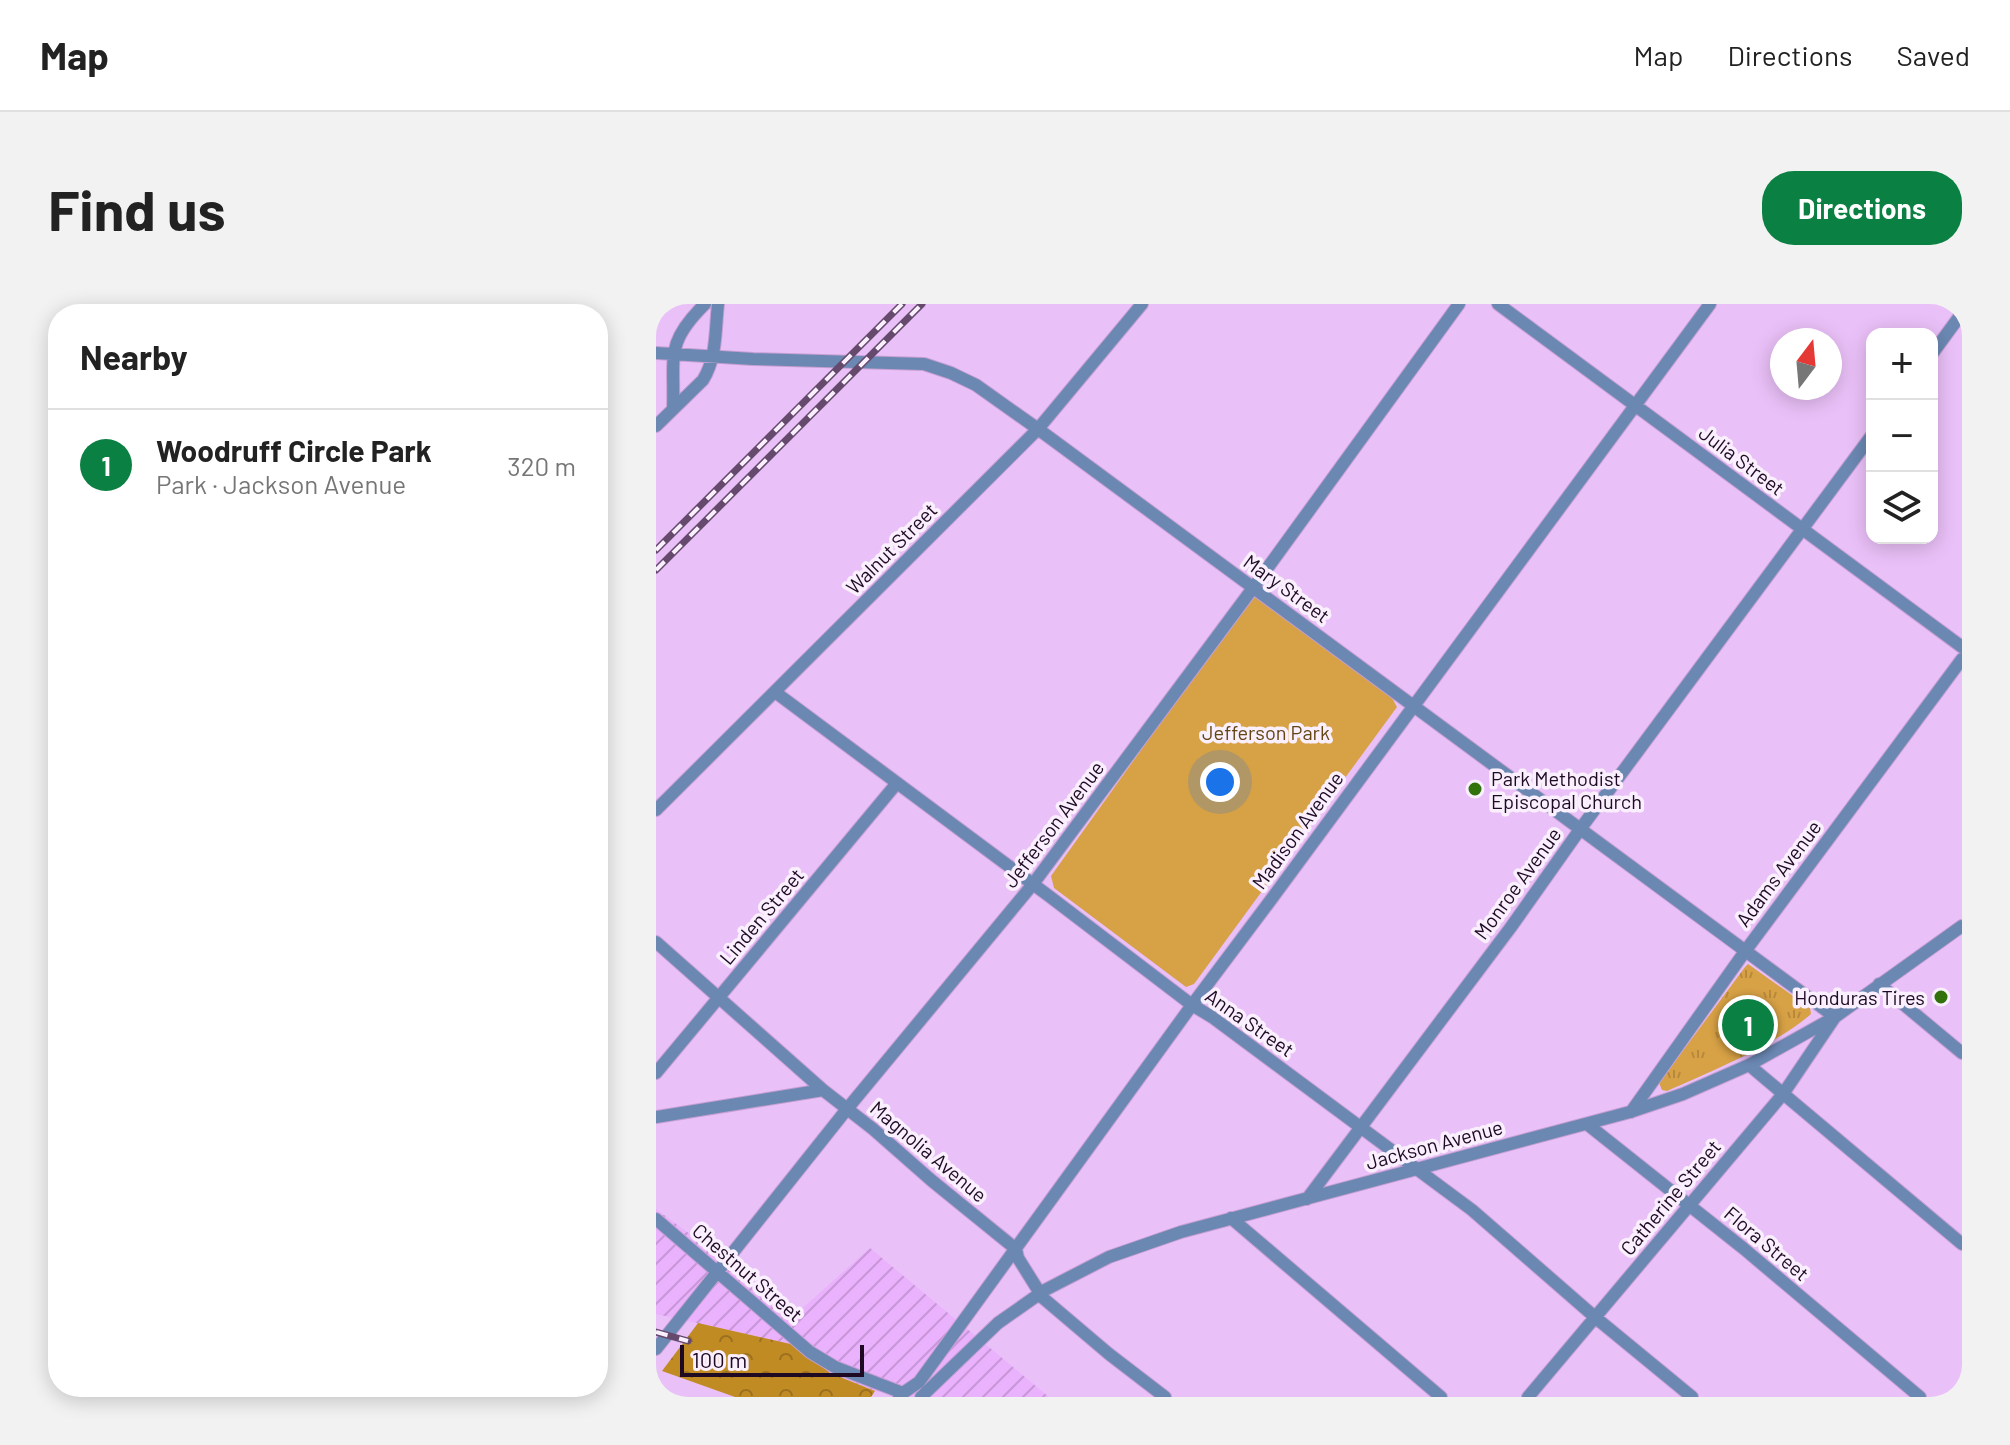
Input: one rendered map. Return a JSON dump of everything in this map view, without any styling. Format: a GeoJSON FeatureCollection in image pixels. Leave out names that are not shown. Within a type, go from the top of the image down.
{"type":"FeatureCollection","features":[{"type":"Feature","properties":{"kind":"street"},"geometry":{"type":"LineString","coordinates":[[673,409],[672,354],[684,326],[705,304]]}},
{"type":"Feature","properties":{"kind":"street"},"geometry":{"type":"LineString","coordinates":[[656,426],[703,380],[713,357],[718,304]]}},
{"type":"Feature","properties":{"kind":"street","name":"Walnut Street"},"geometry":{"type":"LineString","coordinates":[[656,810],[1038,429],[1142,304]]}},
{"type":"Feature","properties":{"kind":"street","name":"Jefferson Avenue"},"geometry":{"type":"LineString","coordinates":[[656,1349],[847,1109],[1033,884],[1459,304]]}},
{"type":"Feature","properties":{"kind":"street","name":"Julia Street"},"geometry":{"type":"LineString","coordinates":[[1498,304],[1962,647]]}},
{"type":"Feature","properties":{"kind":"street","name":"Madison Avenue"},"geometry":{"type":"LineString","coordinates":[[901,1395],[919,1382],[1192,1005],[1710,304]]}},
{"type":"Feature","properties":{"kind":"street"},"geometry":{"type":"LineString","coordinates":[[1938,346],[1962,313]]}},
{"type":"Feature","properties":{"kind":"street","name":"Mary Street"},"geometry":{"type":"LineString","coordinates":[[656,353],[924,364],[976,385],[1835,1017]]}},
{"type":"Feature","properties":{"kind":"street","name":"Monroe Avenue"},"geometry":{"type":"LineString","coordinates":[[1307,1199],[1866,443]]}},
{"type":"Feature","properties":{"kind":"street","name":"Adams Avenue"},"geometry":{"type":"LineString","coordinates":[[1630,1112],[1962,659]]}},
{"type":"Feature","properties":{"kind":"street","name":"Anna Street"},"geometry":{"type":"LineString","coordinates":[[775,692],[1192,1005],[1472,1210],[1692,1397]]}},
{"type":"Feature","properties":{"kind":"street","name":"Linden Street"},"geometry":{"type":"LineString","coordinates":[[656,1073],[897,783]]}},
{"type":"Feature","properties":{"kind":"street","name":"Jackson Avenue"},"geometry":{"type":"LineString","coordinates":[[919,1397],[998,1323],[1040,1294],[1109,1257],[1181,1232],[1587,1124],[1683,1094],[1749,1065],[1835,1017],[1962,926]]}},
{"type":"Feature","properties":{"kind":"street","name":"Magnolia Avenue"},"geometry":{"type":"LineString","coordinates":[[656,942],[823,1090],[1016,1249],[1018,1258],[1040,1294],[1109,1354],[1165,1397]]}},
{"type":"Feature","properties":{"kind":"street"},"geometry":{"type":"LineString","coordinates":[[1879,984],[1962,1053]]}},
{"type":"Feature","properties":{"kind":"street","name":"Catherine Street"},"geometry":{"type":"LineString","coordinates":[[1528,1397],[1783,1094],[1835,1017]]}},
{"type":"Feature","properties":{"kind":"street"},"geometry":{"type":"LineString","coordinates":[[1749,1065],[1962,1244]]}},
{"type":"Feature","properties":{"kind":"street"},"geometry":{"type":"LineString","coordinates":[[656,1117],[823,1090]]}},
{"type":"Feature","properties":{"kind":"street","name":"Flora Street"},"geometry":{"type":"LineString","coordinates":[[1587,1124],[1690,1205],[1920,1397]]}},
{"type":"Feature","properties":{"kind":"street"},"geometry":{"type":"LineString","coordinates":[[1231,1218],[1441,1397]]}},
{"type":"Feature","properties":{"kind":"street","name":"Chestnut Street"},"geometry":{"type":"LineString","coordinates":[[656,1219],[810,1352],[835,1367],[901,1395]]}},
{"type":"Feature","properties":{"kind":"street","name":"Madison Avenue"},"geometry":{"type":"LineString","coordinates":[[919,1382],[919,1397]]}},
{"type":"Feature","properties":{"kind":"shaded area"},"geometry":{"type":"Polygon","coordinates":[[[656,1209],[797,1313],[870,1248],[1049,1397],[904,1397],[875,1391],[829,1373],[795,1345],[656,1314],[656,1209]]]}},
{"type":"Feature","properties":{"kind":"green space","name":"Jefferson Park"},"geometry":{"type":"Polygon","coordinates":[[[1256,597],[1392,698],[1397,707],[1194,984],[1186,987],[1054,888],[1051,876],[1249,599],[1256,597]]]}},
{"type":"Feature","properties":{"kind":"green space"},"geometry":{"type":"Polygon","coordinates":[[[1748,964],[1810,1008],[1811,1014],[1742,1057],[1667,1091],[1662,1090],[1659,1083],[1748,964]]]}},
{"type":"Feature","properties":{"kind":"green space"},"geometry":{"type":"Polygon","coordinates":[[[698,1323],[795,1345],[830,1373],[875,1391],[871,1397],[735,1397],[662,1371],[698,1323]]]}},
{"type":"Feature","properties":{"kind":"railway"},"geometry":{"type":"LineString","coordinates":[[656,550],[902,304]]}},
{"type":"Feature","properties":{"kind":"railway"},"geometry":{"type":"LineString","coordinates":[[656,570],[922,304]]}},
{"type":"Feature","properties":{"kind":"railway"},"geometry":{"type":"LineString","coordinates":[[656,1332],[688,1341]]}},
{"type":"Feature","properties":{"kind":"place","name":"Park Methodist Episcopal Church"},"geometry":{"type":"Point","coordinates":[1475,789]}},
{"type":"Feature","properties":{"kind":"place","name":"Honduras Tires"},"geometry":{"type":"Point","coordinates":[1941,997]}},
{"type":"Feature","properties":{"kind":"place","name":"Woodruff Circle Park"},"geometry":{"type":"Point","coordinates":[1748,1025]}}]}
